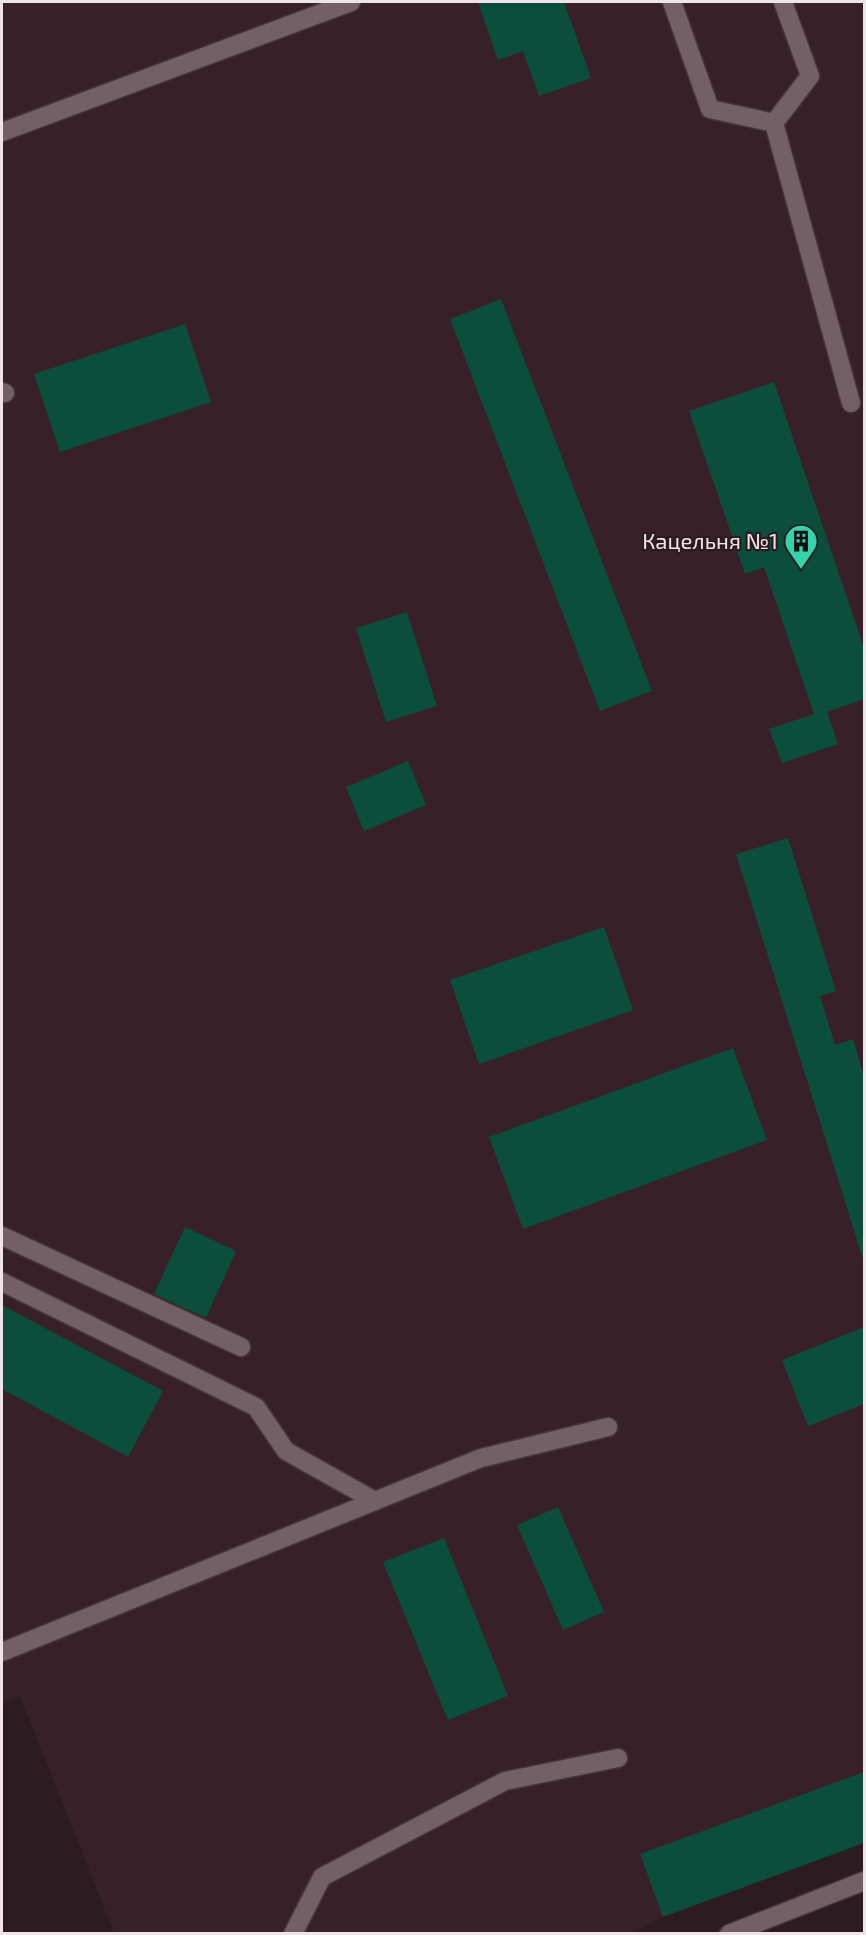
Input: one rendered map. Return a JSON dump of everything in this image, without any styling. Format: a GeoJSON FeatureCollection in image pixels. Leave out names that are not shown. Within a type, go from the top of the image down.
{"type":"FeatureCollection","features":[{"type":"Feature","properties":{"kind":"street"},"geometry":{"type":"LineString","coordinates":[[2,132],[351,2]]}},
{"type":"Feature","properties":{"kind":"street"},"geometry":{"type":"LineString","coordinates":[[672,2],[711,109],[774,123]]}},
{"type":"Feature","properties":{"kind":"street"},"geometry":{"type":"LineString","coordinates":[[774,123],[810,76],[783,2]]}},
{"type":"Feature","properties":{"kind":"street"},"geometry":{"type":"LineString","coordinates":[[774,123],[851,403]]}},
{"type":"Feature","properties":{"kind":"street"},"geometry":{"type":"LineString","coordinates":[[2,1236],[241,1347]]}},
{"type":"Feature","properties":{"kind":"street"},"geometry":{"type":"LineString","coordinates":[[2,1282],[256,1407],[286,1451],[375,1501]]}},
{"type":"Feature","properties":{"kind":"street"},"geometry":{"type":"LineString","coordinates":[[2,1652],[481,1458],[608,1427]]}},
{"type":"Feature","properties":{"kind":"street"},"geometry":{"type":"LineString","coordinates":[[293,1934],[322,1877],[506,1781],[618,1758]]}},
{"type":"Feature","properties":{"kind":"street"},"geometry":{"type":"LineString","coordinates":[[729,1934],[864,1881]]}},
{"type":"Feature","properties":{"kind":"shaded area"},"geometry":{"type":"Polygon","coordinates":[[[2,2],[864,2],[864,1843],[663,1917],[632,1933],[114,1933],[20,1696],[2,1703],[2,2]]]}},
{"type":"Feature","properties":{"kind":"building"},"geometry":{"type":"Polygon","coordinates":[[[478,2],[564,2],[591,78],[539,96],[523,51],[498,60],[478,2]]]}},
{"type":"Feature","properties":{"kind":"building"},"geometry":{"type":"Polygon","coordinates":[[[501,299],[652,691],[600,711],[450,319],[501,299]]]}},
{"type":"Feature","properties":{"kind":"building"},"geometry":{"type":"Polygon","coordinates":[[[185,324],[211,402],[60,452],[34,374],[185,324]]]}},
{"type":"Feature","properties":{"kind":"building","name":"Кацельня №1"},"geometry":{"type":"Polygon","coordinates":[[[774,382],[864,648],[864,699],[827,712],[838,744],[782,763],[769,729],[814,714],[764,567],[745,574],[689,411],[774,382]]]}},
{"type":"Feature","properties":{"kind":"building"},"geometry":{"type":"Polygon","coordinates":[[[407,612],[437,706],[386,722],[356,628],[407,612]]]}},
{"type":"Feature","properties":{"kind":"building"},"geometry":{"type":"Polygon","coordinates":[[[408,761],[426,805],[364,831],[346,787],[408,761]]]}},
{"type":"Feature","properties":{"kind":"building"},"geometry":{"type":"Polygon","coordinates":[[[788,838],[836,991],[820,996],[835,1045],[853,1039],[864,1076],[864,1262],[736,854],[788,838]]]}},
{"type":"Feature","properties":{"kind":"building"},"geometry":{"type":"Polygon","coordinates":[[[604,927],[633,1010],[479,1064],[450,980],[604,927]]]}},
{"type":"Feature","properties":{"kind":"building"},"geometry":{"type":"Polygon","coordinates":[[[733,1048],[767,1140],[523,1229],[489,1137],[733,1048]]]}},
{"type":"Feature","properties":{"kind":"building"},"geometry":{"type":"Polygon","coordinates":[[[185,1227],[236,1251],[206,1318],[154,1294],[185,1227]]]}},
{"type":"Feature","properties":{"kind":"building"},"geometry":{"type":"Polygon","coordinates":[[[2,1305],[163,1391],[128,1457],[2,1389],[2,1305]]]}},
{"type":"Feature","properties":{"kind":"building"},"geometry":{"type":"Polygon","coordinates":[[[864,1327],[864,1404],[808,1426],[782,1360],[864,1327]]]}},
{"type":"Feature","properties":{"kind":"building"},"geometry":{"type":"Polygon","coordinates":[[[558,1507],[604,1612],[563,1630],[517,1525],[558,1507]]]}},
{"type":"Feature","properties":{"kind":"building"},"geometry":{"type":"Polygon","coordinates":[[[444,1538],[508,1696],[448,1720],[383,1562],[444,1538]]]}},
{"type":"Feature","properties":{"kind":"building"},"geometry":{"type":"Polygon","coordinates":[[[864,1772],[864,1843],[663,1917],[640,1854],[864,1772]]]}},
{"type":"Feature","properties":{"kind":"place","name":"Кацельня №1"},"geometry":{"type":"Point","coordinates":[801,570]}}]}
